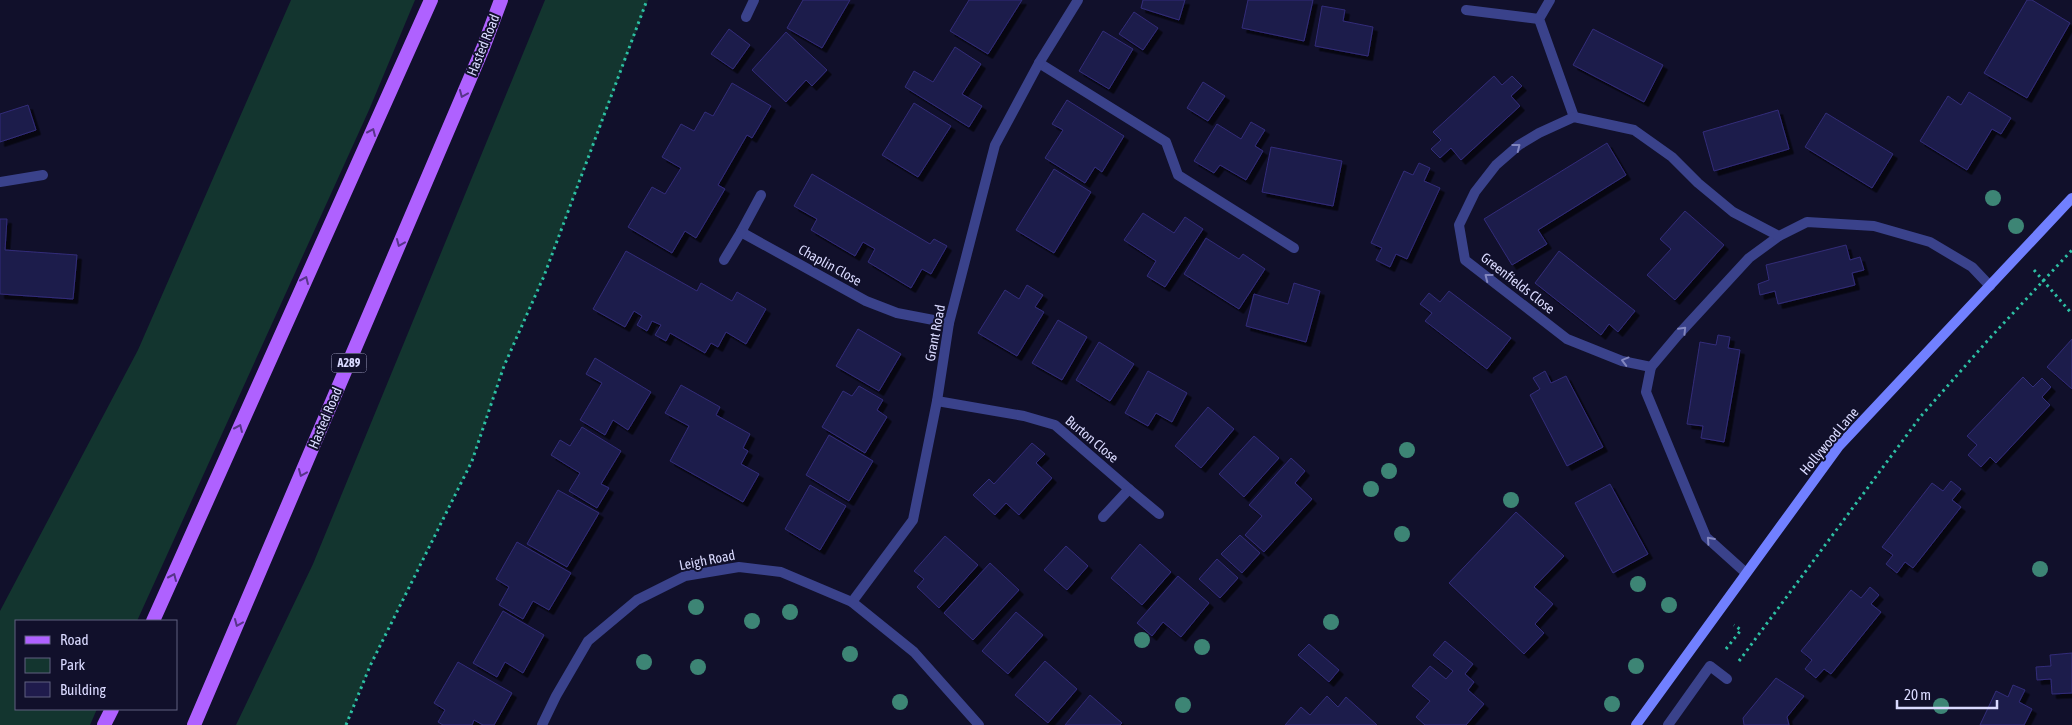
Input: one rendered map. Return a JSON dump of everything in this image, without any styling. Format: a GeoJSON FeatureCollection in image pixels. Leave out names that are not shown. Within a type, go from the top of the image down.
{"type":"FeatureCollection","features":[{"type":"Feature","properties":{"kind":"main road"},"geometry":{"type":"LineString","coordinates":[[153,620],[431,0]]}},
{"type":"Feature","properties":{"kind":"main road","name":"Hasted Road"},"geometry":{"type":"LineString","coordinates":[[194,725],[502,0]]}},
{"type":"Feature","properties":{"kind":"main road","name":"Hollywood Lane"},"geometry":{"type":"LineString","coordinates":[[1636,725],[1839,446],[2072,198]]}},
{"type":"Feature","properties":{"kind":"main road"},"geometry":{"type":"LineString","coordinates":[[104,725],[112,710]]}},
{"type":"Feature","properties":{"kind":"street"},"geometry":{"type":"LineString","coordinates":[[746,17],[754,0]]}},
{"type":"Feature","properties":{"kind":"street","name":"Grant Road"},"geometry":{"type":"LineString","coordinates":[[852,602],[913,520],[937,401],[949,323],[995,146],[1039,63],[1078,0]]}},
{"type":"Feature","properties":{"kind":"street"},"geometry":{"type":"LineString","coordinates":[[1550,0],[1539,19],[1574,116],[1634,130],[1672,157],[1698,183],[1734,212],[1779,236]]}},
{"type":"Feature","properties":{"kind":"street"},"geometry":{"type":"LineString","coordinates":[[1466,10],[1539,19]]}},
{"type":"Feature","properties":{"kind":"street"},"geometry":{"type":"LineString","coordinates":[[1039,63],[1166,142],[1178,175],[1294,248]]}},
{"type":"Feature","properties":{"kind":"street","name":"Greenfields Close"},"geometry":{"type":"LineString","coordinates":[[1574,116],[1519,145],[1496,165],[1475,192],[1459,225],[1465,260],[1567,339],[1622,361],[1652,367]]}},
{"type":"Feature","properties":{"kind":"street"},"geometry":{"type":"LineString","coordinates":[[0,182],[43,175]]}},
{"type":"Feature","properties":{"kind":"street"},"geometry":{"type":"LineString","coordinates":[[724,260],[761,195]]}},
{"type":"Feature","properties":{"kind":"street"},"geometry":{"type":"LineString","coordinates":[[1746,573],[1706,537],[1646,392],[1652,367],[1678,335],[1707,306],[1749,258],[1779,236],[1807,222],[1874,226],[1930,242],[1972,267],[1990,286]]}},
{"type":"Feature","properties":{"kind":"street","name":"Chaplin Close"},"geometry":{"type":"LineString","coordinates":[[741,232],[866,301],[896,313],[949,323]]}},
{"type":"Feature","properties":{"kind":"street","name":"Burton Close"},"geometry":{"type":"LineString","coordinates":[[937,401],[1024,416],[1055,425],[1159,514]]}},
{"type":"Feature","properties":{"kind":"street"},"geometry":{"type":"LineString","coordinates":[[1104,517],[1129,489]]}},
{"type":"Feature","properties":{"kind":"street","name":"Leigh Road"},"geometry":{"type":"LineString","coordinates":[[542,725],[556,696],[588,641],[637,600],[684,576],[739,567],[781,572],[852,602],[914,652],[979,725]]}},
{"type":"Feature","properties":{"kind":"street"},"geometry":{"type":"LineString","coordinates":[[1668,725],[1710,666],[1727,679]]}},
{"type":"Feature","properties":{"kind":"path"},"geometry":{"type":"LineString","coordinates":[[346,725],[370,666],[472,461],[504,366],[544,276],[647,0]]}},
{"type":"Feature","properties":{"kind":"path"},"geometry":{"type":"LineString","coordinates":[[1727,679],[1922,416],[1989,339],[2072,250]]}},
{"type":"Feature","properties":{"kind":"path"},"geometry":{"type":"LineString","coordinates":[[2021,254],[2072,314]]}},
{"type":"Feature","properties":{"kind":"green space"},"geometry":{"type":"Polygon","coordinates":[[[291,0],[415,0],[369,110],[137,620],[15,620],[15,710],[97,710],[90,725],[0,725],[0,611],[138,350],[291,0]]]}},
{"type":"Feature","properties":{"kind":"green space"},"geometry":{"type":"Polygon","coordinates":[[[545,0],[648,0],[544,276],[504,366],[472,461],[370,666],[346,725],[236,725],[313,564],[545,0]]]}},
{"type":"Feature","properties":{"kind":"building"},"geometry":{"type":"Polygon","coordinates":[[[803,0],[850,0],[822,48],[787,28],[803,0]]]}},
{"type":"Feature","properties":{"kind":"building"},"geometry":{"type":"Polygon","coordinates":[[[969,0],[1022,0],[988,54],[950,31],[969,0]]]}},
{"type":"Feature","properties":{"kind":"building"},"geometry":{"type":"Polygon","coordinates":[[[1143,0],[1185,0],[1179,20],[1141,8],[1143,0]]]}},
{"type":"Feature","properties":{"kind":"building"},"geometry":{"type":"Polygon","coordinates":[[[1248,0],[1313,0],[1304,41],[1242,28],[1248,0]]]}},
{"type":"Feature","properties":{"kind":"building"},"geometry":{"type":"Polygon","coordinates":[[[2027,0],[2032,0],[2070,23],[2027,98],[1984,73],[2027,0]]]}},
{"type":"Feature","properties":{"kind":"building"},"geometry":{"type":"Polygon","coordinates":[[[1322,6],[1345,10],[1343,21],[1373,27],[1368,56],[1315,46],[1322,6]]]}},
{"type":"Feature","properties":{"kind":"building"},"geometry":{"type":"Polygon","coordinates":[[[1134,12],[1158,28],[1143,50],[1119,34],[1134,12]]]}},
{"type":"Feature","properties":{"kind":"building"},"geometry":{"type":"Polygon","coordinates":[[[729,29],[750,45],[733,69],[711,54],[729,29]]]}},
{"type":"Feature","properties":{"kind":"building"},"geometry":{"type":"Polygon","coordinates":[[[1593,29],[1663,65],[1644,102],[1573,65],[1593,29]]]}},
{"type":"Feature","properties":{"kind":"building"},"geometry":{"type":"Polygon","coordinates":[[[1103,31],[1133,49],[1109,89],[1079,71],[1103,31]]]}},
{"type":"Feature","properties":{"kind":"building"},"geometry":{"type":"Polygon","coordinates":[[[786,32],[827,70],[812,86],[806,80],[786,102],[752,70],[786,32]]]}},
{"type":"Feature","properties":{"kind":"building"},"geometry":{"type":"Polygon","coordinates":[[[955,47],[981,64],[962,94],[982,106],[969,127],[905,87],[914,71],[933,82],[955,47]]]}},
{"type":"Feature","properties":{"kind":"building"},"geometry":{"type":"Polygon","coordinates":[[[1494,76],[1502,85],[1512,76],[1522,86],[1511,96],[1520,106],[1461,160],[1451,148],[1440,158],[1431,149],[1441,140],[1433,132],[1494,76]]]}},
{"type":"Feature","properties":{"kind":"building"},"geometry":{"type":"Polygon","coordinates":[[[1203,82],[1225,96],[1208,121],[1187,108],[1203,82]]]}},
{"type":"Feature","properties":{"kind":"building"},"geometry":{"type":"Polygon","coordinates":[[[732,83],[771,106],[752,138],[747,135],[718,185],[725,189],[696,238],[685,231],[672,253],[628,227],[652,187],[665,194],[681,168],[662,157],[681,124],[694,131],[705,112],[713,116],[732,83]]]}},
{"type":"Feature","properties":{"kind":"building"},"geometry":{"type":"Polygon","coordinates":[[[1969,92],[2011,118],[2001,134],[1992,129],[1967,170],[1920,141],[1948,96],[1961,105],[1969,92]]]}},
{"type":"Feature","properties":{"kind":"building"},"geometry":{"type":"Polygon","coordinates":[[[1067,100],[1124,136],[1102,172],[1095,167],[1085,183],[1045,158],[1063,130],[1052,124],[1067,100]]]}},
{"type":"Feature","properties":{"kind":"building"},"geometry":{"type":"Polygon","coordinates":[[[914,103],[951,126],[918,177],[882,155],[914,103]]]}},
{"type":"Feature","properties":{"kind":"building"},"geometry":{"type":"Polygon","coordinates":[[[28,105],[36,130],[0,142],[0,114],[28,105]]]}},
{"type":"Feature","properties":{"kind":"building"},"geometry":{"type":"Polygon","coordinates":[[[1778,110],[1789,149],[1714,171],[1703,132],[1778,110]]]}},
{"type":"Feature","properties":{"kind":"building"},"geometry":{"type":"Polygon","coordinates":[[[1826,113],[1893,154],[1872,188],[1805,147],[1826,113]]]}},
{"type":"Feature","properties":{"kind":"building"},"geometry":{"type":"Polygon","coordinates":[[[1251,122],[1265,130],[1255,146],[1263,151],[1246,180],[1220,165],[1214,173],[1194,161],[1217,124],[1241,139],[1251,122]]]}},
{"type":"Feature","properties":{"kind":"building"},"geometry":{"type":"Polygon","coordinates":[[[1607,143],[1626,175],[1538,230],[1547,244],[1512,265],[1484,219],[1607,143]]]}},
{"type":"Feature","properties":{"kind":"building"},"geometry":{"type":"Polygon","coordinates":[[[1271,147],[1342,161],[1333,206],[1262,192],[1271,147]]]}},
{"type":"Feature","properties":{"kind":"building"},"geometry":{"type":"Polygon","coordinates":[[[1419,163],[1430,168],[1424,181],[1440,188],[1407,259],[1396,254],[1390,267],[1376,260],[1382,248],[1371,243],[1404,171],[1413,175],[1419,163]]]}},
{"type":"Feature","properties":{"kind":"building"},"geometry":{"type":"Polygon","coordinates":[[[1054,169],[1091,192],[1054,253],[1016,230],[1054,169]]]}},
{"type":"Feature","properties":{"kind":"building"},"geometry":{"type":"Polygon","coordinates":[[[812,174],[930,244],[934,239],[947,246],[931,274],[922,269],[911,288],[868,262],[875,249],[863,242],[855,256],[811,230],[817,219],[794,206],[812,174]]]}},
{"type":"Feature","properties":{"kind":"building"},"geometry":{"type":"Polygon","coordinates":[[[1685,211],[1724,245],[1675,300],[1647,275],[1671,249],[1660,239],[1685,211]]]}},
{"type":"Feature","properties":{"kind":"building"},"geometry":{"type":"Polygon","coordinates":[[[1143,213],[1174,233],[1185,217],[1203,229],[1165,287],[1147,276],[1156,261],[1124,240],[1143,213]]]}},
{"type":"Feature","properties":{"kind":"building"},"geometry":{"type":"Polygon","coordinates":[[[0,219],[7,219],[5,250],[77,255],[73,299],[0,294],[0,219]]]}},
{"type":"Feature","properties":{"kind":"building"},"geometry":{"type":"Polygon","coordinates":[[[1206,238],[1239,259],[1243,254],[1265,269],[1239,309],[1184,274],[1206,238]]]}},
{"type":"Feature","properties":{"kind":"building"},"geometry":{"type":"Polygon","coordinates":[[[1846,245],[1850,260],[1860,257],[1864,270],[1852,273],[1855,285],[1778,304],[1775,291],[1760,295],[1758,284],[1769,280],[1766,265],[1846,245]]]}},
{"type":"Feature","properties":{"kind":"building"},"geometry":{"type":"Polygon","coordinates":[[[626,251],[697,291],[701,283],[732,301],[737,292],[766,309],[746,344],[726,332],[718,347],[711,343],[705,353],[670,333],[666,341],[655,335],[661,325],[652,321],[647,331],[637,325],[642,316],[634,311],[625,327],[593,309],[626,251]]]}},
{"type":"Feature","properties":{"kind":"building"},"geometry":{"type":"Polygon","coordinates":[[[1559,251],[1635,311],[1618,332],[1609,324],[1601,335],[1535,283],[1559,251]]]}},
{"type":"Feature","properties":{"kind":"building"},"geometry":{"type":"Polygon","coordinates":[[[1294,283],[1320,291],[1306,342],[1246,326],[1254,294],[1288,304],[1294,283]]]}},
{"type":"Feature","properties":{"kind":"building"},"geometry":{"type":"Polygon","coordinates":[[[1027,285],[1043,295],[1035,307],[1044,312],[1017,356],[978,333],[1005,290],[1019,299],[1027,285]]]}},
{"type":"Feature","properties":{"kind":"building"},"geometry":{"type":"Polygon","coordinates":[[[1449,291],[1511,338],[1487,369],[1425,321],[1432,313],[1420,304],[1429,293],[1440,302],[1449,291]]]}},
{"type":"Feature","properties":{"kind":"building"},"geometry":{"type":"Polygon","coordinates":[[[1058,320],[1087,337],[1062,380],[1032,363],[1058,320]]]}},
{"type":"Feature","properties":{"kind":"building"},"geometry":{"type":"Polygon","coordinates":[[[858,329],[901,354],[879,391],[836,366],[858,329]]]}},
{"type":"Feature","properties":{"kind":"building"},"geometry":{"type":"Polygon","coordinates":[[[1718,335],[1730,337],[1728,348],[1740,350],[1724,442],[1701,438],[1703,426],[1687,424],[1700,342],[1716,345],[1718,335]]]}},
{"type":"Feature","properties":{"kind":"building"},"geometry":{"type":"Polygon","coordinates":[[[2072,339],[2072,389],[2047,367],[2072,339]]]}},
{"type":"Feature","properties":{"kind":"building"},"geometry":{"type":"Polygon","coordinates":[[[1099,342],[1134,364],[1110,401],[1076,380],[1099,342]]]}},
{"type":"Feature","properties":{"kind":"building"},"geometry":{"type":"Polygon","coordinates":[[[595,358],[651,392],[628,430],[613,420],[605,435],[580,420],[602,383],[586,374],[595,358]]]}},
{"type":"Feature","properties":{"kind":"building"},"geometry":{"type":"Polygon","coordinates":[[[1148,371],[1187,393],[1172,422],[1156,413],[1148,426],[1125,413],[1148,371]]]}},
{"type":"Feature","properties":{"kind":"building"},"geometry":{"type":"Polygon","coordinates":[[[1545,371],[1551,383],[1566,376],[1603,447],[1567,466],[1530,395],[1540,389],[1533,378],[1545,371]]]}},
{"type":"Feature","properties":{"kind":"building"},"geometry":{"type":"Polygon","coordinates":[[[2023,377],[2033,387],[2042,378],[2051,387],[2042,397],[2050,405],[1996,463],[1990,457],[1981,467],[1968,455],[1977,445],[1967,436],[2023,377]]]}},
{"type":"Feature","properties":{"kind":"building"},"geometry":{"type":"Polygon","coordinates":[[[681,385],[720,407],[716,415],[750,434],[743,448],[748,451],[741,464],[759,474],[743,502],[670,461],[689,426],[665,413],[681,385]]]}},
{"type":"Feature","properties":{"kind":"building"},"geometry":{"type":"Polygon","coordinates":[[[859,386],[883,400],[877,410],[887,417],[865,453],[822,427],[843,391],[852,396],[859,386]]]}},
{"type":"Feature","properties":{"kind":"building"},"geometry":{"type":"Polygon","coordinates":[[[1208,407],[1234,429],[1201,468],[1175,446],[1208,407]]]}},
{"type":"Feature","properties":{"kind":"building"},"geometry":{"type":"Polygon","coordinates":[[[582,427],[621,451],[601,484],[609,488],[597,508],[569,491],[580,473],[551,455],[560,440],[570,446],[582,427]]]}},
{"type":"Feature","properties":{"kind":"building"},"geometry":{"type":"Polygon","coordinates":[[[829,435],[873,461],[849,501],[806,475],[829,435]]]}},
{"type":"Feature","properties":{"kind":"building"},"geometry":{"type":"Polygon","coordinates":[[[1254,436],[1279,458],[1244,497],[1219,474],[1254,436]]]}},
{"type":"Feature","properties":{"kind":"building"},"geometry":{"type":"Polygon","coordinates":[[[1032,443],[1045,454],[1036,463],[1052,478],[1019,515],[1006,503],[995,515],[973,495],[989,479],[994,484],[1032,443]]]}},
{"type":"Feature","properties":{"kind":"building"},"geometry":{"type":"Polygon","coordinates":[[[1291,458],[1305,471],[1295,483],[1312,499],[1264,552],[1245,535],[1262,516],[1249,505],[1291,458]]]}},
{"type":"Feature","properties":{"kind":"building"},"geometry":{"type":"Polygon","coordinates":[[[1951,481],[1961,489],[1952,500],[1961,507],[1913,568],[1905,562],[1897,573],[1886,564],[1893,555],[1882,547],[1932,483],[1943,491],[1951,481]]]}},
{"type":"Feature","properties":{"kind":"building"},"geometry":{"type":"Polygon","coordinates":[[[1610,484],[1648,554],[1613,573],[1575,503],[1610,484]]]}},
{"type":"Feature","properties":{"kind":"building"},"geometry":{"type":"Polygon","coordinates":[[[810,485],[846,506],[820,550],[785,529],[810,485]]]}},
{"type":"Feature","properties":{"kind":"building"},"geometry":{"type":"Polygon","coordinates":[[[558,490],[599,513],[567,567],[527,544],[558,490]]]}},
{"type":"Feature","properties":{"kind":"building"},"geometry":{"type":"Polygon","coordinates":[[[1516,512],[1564,556],[1534,587],[1553,604],[1535,624],[1544,633],[1524,654],[1449,583],[1516,512]]]}},
{"type":"Feature","properties":{"kind":"building"},"geometry":{"type":"Polygon","coordinates":[[[1240,535],[1260,553],[1242,573],[1221,554],[1240,535]]]}},
{"type":"Feature","properties":{"kind":"building"},"geometry":{"type":"Polygon","coordinates":[[[945,536],[978,565],[939,608],[917,587],[924,579],[914,571],[945,536]]]}},
{"type":"Feature","properties":{"kind":"building"},"geometry":{"type":"Polygon","coordinates":[[[517,542],[571,573],[549,610],[533,601],[523,619],[499,605],[509,587],[496,579],[517,542]]]}},
{"type":"Feature","properties":{"kind":"building"},"geometry":{"type":"Polygon","coordinates":[[[1140,544],[1171,572],[1142,605],[1111,578],[1140,544]]]}},
{"type":"Feature","properties":{"kind":"building"},"geometry":{"type":"Polygon","coordinates":[[[1066,546],[1088,566],[1067,590],[1044,570],[1066,546]]]}},
{"type":"Feature","properties":{"kind":"building"},"geometry":{"type":"Polygon","coordinates":[[[1217,559],[1238,578],[1220,598],[1199,579],[1217,559]]]}},
{"type":"Feature","properties":{"kind":"building"},"geometry":{"type":"Polygon","coordinates":[[[990,563],[1019,590],[973,640],[944,613],[990,563]]]}},
{"type":"Feature","properties":{"kind":"building"},"geometry":{"type":"Polygon","coordinates":[[[1178,576],[1209,603],[1181,637],[1163,622],[1152,636],[1137,623],[1178,576]]]}},
{"type":"Feature","properties":{"kind":"building"},"geometry":{"type":"Polygon","coordinates":[[[1870,587],[1879,595],[1871,604],[1881,612],[1831,674],[1824,669],[1816,678],[1805,669],[1812,660],[1801,651],[1851,590],[1861,598],[1870,587]]]}},
{"type":"Feature","properties":{"kind":"building"},"geometry":{"type":"Polygon","coordinates":[[[503,611],[544,635],[523,673],[505,662],[497,677],[473,663],[503,611]]]}},
{"type":"Feature","properties":{"kind":"building"},"geometry":{"type":"Polygon","coordinates":[[[1016,612],[1043,635],[1008,674],[982,651],[1016,612]]]}},
{"type":"Feature","properties":{"kind":"building"},"geometry":{"type":"Polygon","coordinates":[[[1445,641],[1473,664],[1465,674],[1474,682],[1468,690],[1484,704],[1466,725],[1425,725],[1416,717],[1430,701],[1412,686],[1430,666],[1446,679],[1453,671],[1433,655],[1445,641]]]}},
{"type":"Feature","properties":{"kind":"building"},"geometry":{"type":"Polygon","coordinates":[[[1309,644],[1339,670],[1329,682],[1298,655],[1309,644]]]}},
{"type":"Feature","properties":{"kind":"building"},"geometry":{"type":"Polygon","coordinates":[[[2072,653],[2072,693],[2052,694],[2051,679],[2037,680],[2036,667],[2051,666],[2050,655],[2072,653]]]}},
{"type":"Feature","properties":{"kind":"building"},"geometry":{"type":"Polygon","coordinates":[[[1045,661],[1077,689],[1048,723],[1015,695],[1045,661]]]}},
{"type":"Feature","properties":{"kind":"building"},"geometry":{"type":"Polygon","coordinates":[[[458,662],[512,693],[494,725],[483,725],[474,720],[472,725],[443,725],[438,722],[445,710],[434,703],[458,662]]]}},
{"type":"Feature","properties":{"kind":"building"},"geometry":{"type":"Polygon","coordinates":[[[1776,678],[1804,696],[1787,717],[1789,725],[1744,725],[1743,718],[1776,678]]]}},
{"type":"Feature","properties":{"kind":"building"},"geometry":{"type":"Polygon","coordinates":[[[2013,685],[2025,690],[2019,702],[2032,709],[2024,725],[1980,725],[1996,691],[2008,697],[2013,685]]]}},
{"type":"Feature","properties":{"kind":"building"},"geometry":{"type":"Polygon","coordinates":[[[1090,695],[1122,723],[1120,725],[1065,725],[1090,695]]]}},
{"type":"Feature","properties":{"kind":"building"},"geometry":{"type":"Polygon","coordinates":[[[1327,696],[1338,707],[1346,697],[1377,725],[1285,725],[1301,707],[1310,715],[1327,696]]]}}]}
